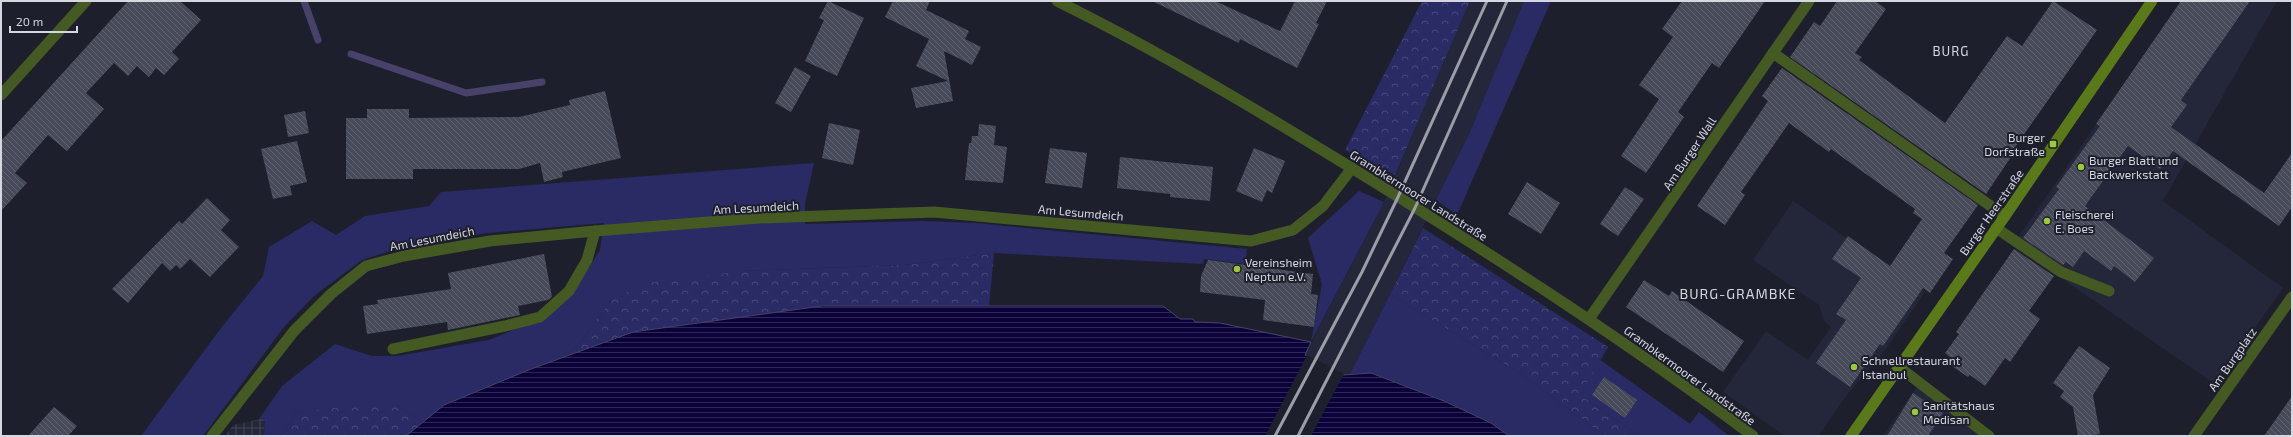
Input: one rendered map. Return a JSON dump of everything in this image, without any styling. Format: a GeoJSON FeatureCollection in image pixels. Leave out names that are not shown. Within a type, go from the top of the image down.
{"type":"FeatureCollection","features":[{"type":"Feature","properties":{"kind":"main road","name":"Burger Heerstraße"},"geometry":{"type":"LineString","coordinates":[[1851,436],[2005,216],[2152,1]]}},
{"type":"Feature","properties":{"kind":"street"},"geometry":{"type":"LineString","coordinates":[[1,95],[86,1]]}},
{"type":"Feature","properties":{"kind":"street","name":"Grambkermoorer Landstraße"},"geometry":{"type":"LineString","coordinates":[[1057,1],[1227,93],[1352,168],[1589,319],[1695,392],[1753,436]]}},
{"type":"Feature","properties":{"kind":"street","name":"Am Burger Wall"},"geometry":{"type":"LineString","coordinates":[[1589,319],[1810,1]]}},
{"type":"Feature","properties":{"kind":"street"},"geometry":{"type":"LineString","coordinates":[[1773,53],[2005,216]]}},
{"type":"Feature","properties":{"kind":"street","name":"Am Lesumdeich"},"geometry":{"type":"LineString","coordinates":[[212,436],[302,321],[331,294],[366,266],[404,256],[490,241],[759,218],[934,212],[1251,242],[1293,230],[1323,206],[1352,168]]}},
{"type":"Feature","properties":{"kind":"street"},"geometry":{"type":"LineString","coordinates":[[1996,228],[2061,272],[2109,291]]}},
{"type":"Feature","properties":{"kind":"street"},"geometry":{"type":"LineString","coordinates":[[393,349],[505,326],[540,317],[569,291],[587,260],[595,232]]}},
{"type":"Feature","properties":{"kind":"street","name":"Am Burgplatz"},"geometry":{"type":"LineString","coordinates":[[2194,436],[2292,297]]}},
{"type":"Feature","properties":{"kind":"street"},"geometry":{"type":"LineString","coordinates":[[1899,367],[1989,436]]}},
{"type":"Feature","properties":{"kind":"shaded area"},"geometry":{"type":"Polygon","coordinates":[[[1470,1],[1524,1],[1470,132],[1350,374],[1343,375],[1305,355],[1384,202],[1470,1]]]}},
{"type":"Feature","properties":{"kind":"shaded area"},"geometry":{"type":"Polygon","coordinates":[[[2181,1],[2277,1],[2163,201],[2283,288],[2215,384],[2013,245],[2181,1]]]}},
{"type":"Feature","properties":{"kind":"shaded area"},"geometry":{"type":"Polygon","coordinates":[[[1793,201],[1925,292],[1886,349],[1850,391],[1818,436],[1785,436],[1723,392],[1766,331],[1808,360],[1831,327],[1824,321],[1819,305],[1753,260],[1793,201]]]}},
{"type":"Feature","properties":{"kind":"shaded area"},"geometry":{"type":"Polygon","coordinates":[[[822,306],[1163,306],[1180,319],[1193,319],[1195,322],[1220,323],[1311,342],[1305,355],[1343,375],[1371,373],[1444,401],[1491,423],[1509,436],[406,436],[444,405],[531,369],[633,332],[822,306]]]}},
{"type":"Feature","properties":{"kind":"shaded area"},"geometry":{"type":"Polygon","coordinates":[[[1920,382],[1990,436],[1883,436],[1920,382]]]}},
{"type":"Feature","properties":{"kind":"shaded area"},"geometry":{"type":"Polygon","coordinates":[[[265,418],[264,436],[225,436],[233,425],[265,418]]]}},
{"type":"Feature","properties":{"kind":"green space"},"geometry":{"type":"Polygon","coordinates":[[[1422,1],[1470,1],[1395,175],[1345,150],[1422,1]]]}},
{"type":"Feature","properties":{"kind":"green space"},"geometry":{"type":"Polygon","coordinates":[[[1524,1],[1551,1],[1457,215],[1436,200],[1470,132],[1524,1]]]}},
{"type":"Feature","properties":{"kind":"green space"},"geometry":{"type":"Polygon","coordinates":[[[814,163],[805,204],[805,224],[922,221],[975,223],[1247,249],[1246,264],[1204,259],[1203,264],[994,253],[904,265],[743,271],[611,300],[583,339],[566,356],[444,405],[423,422],[397,405],[296,413],[282,436],[264,436],[265,418],[259,419],[282,386],[335,344],[372,356],[397,356],[489,340],[544,317],[573,293],[600,250],[604,223],[488,233],[406,246],[362,260],[314,296],[284,327],[203,436],[141,436],[221,328],[263,276],[269,247],[312,221],[336,235],[365,216],[429,206],[441,192],[814,163]]]}},
{"type":"Feature","properties":{"kind":"green space"},"geometry":{"type":"Polygon","coordinates":[[[1359,191],[1384,202],[1311,342],[1322,284],[1308,238],[1359,191]]]}},
{"type":"Feature","properties":{"kind":"green space"},"geometry":{"type":"Polygon","coordinates":[[[1423,228],[1608,347],[1580,395],[1639,436],[1605,436],[1521,374],[1390,294],[1423,228]]]}},
{"type":"Feature","properties":{"kind":"green space"},"geometry":{"type":"Polygon","coordinates":[[[994,253],[989,307],[822,306],[633,332],[566,356],[583,339],[611,300],[647,283],[743,271],[904,265],[994,253]]]}},
{"type":"Feature","properties":{"kind":"green space"},"geometry":{"type":"Polygon","coordinates":[[[1390,294],[1521,374],[1605,436],[1509,436],[1491,423],[1444,401],[1372,373],[1350,374],[1390,294]]]}},
{"type":"Feature","properties":{"kind":"green space"},"geometry":{"type":"Polygon","coordinates":[[[1599,359],[1690,424],[1699,412],[1729,436],[1639,436],[1580,395],[1599,359]]]}},
{"type":"Feature","properties":{"kind":"green space"},"geometry":{"type":"Polygon","coordinates":[[[397,405],[423,422],[406,436],[282,436],[296,413],[348,406],[397,405]]]}},
{"type":"Feature","properties":{"kind":"pier"},"geometry":{"type":"Polygon","coordinates":[[[1307,355],[1344,374],[1311,436],[1265,436],[1307,355]]]}},
{"type":"Feature","properties":{"kind":"building"},"geometry":{"type":"Polygon","coordinates":[[[128,1],[180,1],[201,20],[172,52],[179,59],[164,75],[156,68],[149,77],[137,66],[128,76],[114,63],[86,93],[104,109],[67,151],[48,135],[15,173],[27,183],[1,211],[1,141],[128,1]]]}},
{"type":"Feature","properties":{"kind":"building"},"geometry":{"type":"Polygon","coordinates":[[[828,1],[864,18],[837,76],[805,61],[824,20],[819,18],[828,1]]]}},
{"type":"Feature","properties":{"kind":"building"},"geometry":{"type":"Polygon","coordinates":[[[893,1],[930,1],[926,10],[969,31],[965,39],[981,47],[972,65],[944,51],[953,101],[916,108],[911,88],[948,81],[916,66],[929,39],[885,17],[893,1]]]}},
{"type":"Feature","properties":{"kind":"building"},"geometry":{"type":"Polygon","coordinates":[[[1152,1],[1215,1],[1280,31],[1295,1],[1327,1],[1316,23],[1319,24],[1297,68],[1240,39],[1239,43],[1152,1]]]}},
{"type":"Feature","properties":{"kind":"building"},"geometry":{"type":"Polygon","coordinates":[[[1682,1],[1765,1],[1719,68],[1712,63],[1678,112],[1684,117],[1646,173],[1621,156],[1659,99],[1639,85],[1673,37],[1662,29],[1682,1]]]}},
{"type":"Feature","properties":{"kind":"building"},"geometry":{"type":"Polygon","coordinates":[[[1837,1],[1875,1],[1886,9],[1855,53],[1862,57],[1859,60],[1945,123],[2007,36],[2022,46],[2053,1],[2097,30],[2011,153],[2013,154],[1986,194],[1790,57],[1814,22],[1820,26],[1837,1]]]}},
{"type":"Feature","properties":{"kind":"building"},"geometry":{"type":"Polygon","coordinates":[[[2181,1],[2250,1],[2181,100],[2187,105],[2171,127],[2264,193],[2292,153],[2292,207],[2279,226],[2173,151],[2160,169],[2128,146],[2085,206],[2154,258],[2135,282],[2114,266],[2111,271],[2084,251],[2073,267],[2066,262],[2063,265],[2023,238],[2059,189],[2056,187],[2100,126],[2096,124],[2181,1]]]}},
{"type":"Feature","properties":{"kind":"building"},"geometry":{"type":"Polygon","coordinates":[[[795,67],[811,76],[791,112],[775,103],[795,67]]]}},
{"type":"Feature","properties":{"kind":"building"},"geometry":{"type":"Polygon","coordinates":[[[1782,68],[1978,205],[1944,253],[1953,259],[1930,293],[1923,288],[1883,346],[1880,344],[1850,387],[1816,363],[1846,320],[1836,314],[1861,278],[1832,259],[1848,236],[1890,266],[1922,219],[1913,213],[1915,209],[1831,149],[1829,152],[1789,123],[1741,192],[1745,195],[1725,225],[1697,206],[1768,101],[1762,96],[1782,68]]]}},
{"type":"Feature","properties":{"kind":"building"},"geometry":{"type":"Polygon","coordinates":[[[605,91],[621,158],[562,172],[563,177],[544,182],[540,163],[519,169],[413,169],[413,179],[346,179],[346,118],[367,118],[367,109],[409,109],[409,118],[519,117],[570,105],[569,100],[605,91]]]}},
{"type":"Feature","properties":{"kind":"building"},"geometry":{"type":"Polygon","coordinates":[[[305,111],[309,133],[288,137],[284,115],[305,111]]]}},
{"type":"Feature","properties":{"kind":"building"},"geometry":{"type":"Polygon","coordinates":[[[829,123],[860,130],[853,165],[822,158],[829,123]]]}},
{"type":"Feature","properties":{"kind":"building"},"geometry":{"type":"Polygon","coordinates":[[[979,124],[996,126],[994,145],[1007,147],[1003,183],[965,180],[969,143],[971,143],[972,136],[978,136],[979,124]]]}},
{"type":"Feature","properties":{"kind":"building"},"geometry":{"type":"Polygon","coordinates":[[[297,141],[307,182],[290,186],[292,195],[273,199],[261,149],[297,141]]]}},
{"type":"Feature","properties":{"kind":"building"},"geometry":{"type":"Polygon","coordinates":[[[1050,148],[1087,153],[1082,188],[1045,183],[1050,148]]]}},
{"type":"Feature","properties":{"kind":"building"},"geometry":{"type":"Polygon","coordinates":[[[1254,148],[1285,161],[1272,193],[1267,190],[1262,202],[1236,191],[1254,148]]]}},
{"type":"Feature","properties":{"kind":"building"},"geometry":{"type":"Polygon","coordinates":[[[1120,157],[1213,167],[1210,201],[1170,197],[1170,194],[1117,188],[1120,157]]]}},
{"type":"Feature","properties":{"kind":"building"},"geometry":{"type":"Polygon","coordinates":[[[1527,182],[1560,203],[1541,234],[1508,214],[1527,182]]]}},
{"type":"Feature","properties":{"kind":"building"},"geometry":{"type":"Polygon","coordinates":[[[1625,187],[1644,199],[1618,236],[1600,224],[1625,187]]]}},
{"type":"Feature","properties":{"kind":"building"},"geometry":{"type":"Polygon","coordinates":[[[207,198],[230,220],[221,230],[239,247],[210,277],[190,259],[180,269],[176,265],[170,271],[162,263],[128,303],[112,289],[179,221],[182,224],[207,198]]]}},
{"type":"Feature","properties":{"kind":"building"},"geometry":{"type":"Polygon","coordinates":[[[2014,249],[2054,276],[2029,311],[2040,319],[2010,362],[2005,358],[1985,386],[1970,375],[1968,377],[1946,362],[1950,357],[1945,353],[1959,334],[1956,332],[2014,249]]]}},
{"type":"Feature","properties":{"kind":"building"},"geometry":{"type":"Polygon","coordinates":[[[544,254],[552,297],[548,300],[518,306],[520,315],[448,330],[447,322],[367,334],[363,306],[378,304],[377,300],[451,289],[448,273],[544,254]]]}},
{"type":"Feature","properties":{"kind":"building"},"geometry":{"type":"Polygon","coordinates":[[[1208,260],[1313,274],[1311,294],[1318,295],[1314,327],[1263,320],[1265,300],[1200,292],[1201,276],[1208,260]]]}},
{"type":"Feature","properties":{"kind":"building"},"geometry":{"type":"Polygon","coordinates":[[[1644,280],[1669,296],[1672,291],[1744,341],[1723,372],[1626,307],[1644,280]]]}},
{"type":"Feature","properties":{"kind":"building"},"geometry":{"type":"Polygon","coordinates":[[[2079,346],[2110,368],[2093,395],[2100,434],[2078,436],[2073,407],[2060,397],[2064,391],[2053,383],[2079,346]]]}},
{"type":"Feature","properties":{"kind":"building"},"geometry":{"type":"Polygon","coordinates":[[[1604,377],[1637,400],[1625,418],[1592,395],[1604,377]]]}},
{"type":"Feature","properties":{"kind":"building"},"geometry":{"type":"Polygon","coordinates":[[[1913,393],[1943,413],[1928,436],[1887,436],[1913,393]]]}},
{"type":"Feature","properties":{"kind":"building"},"geometry":{"type":"Polygon","coordinates":[[[2292,396],[2292,436],[2264,436],[2292,396]]]}},
{"type":"Feature","properties":{"kind":"building"},"geometry":{"type":"Polygon","coordinates":[[[54,407],[77,426],[68,436],[28,436],[54,407]]]}},
{"type":"Feature","properties":{"kind":"waterway"},"geometry":{"type":"LineString","coordinates":[[304,1],[318,40]]}},
{"type":"Feature","properties":{"kind":"waterway"},"geometry":{"type":"LineString","coordinates":[[351,54],[466,93],[542,82]]}},
{"type":"Feature","properties":{"kind":"railway"},"geometry":{"type":"LineString","coordinates":[[1275,436],[1362,272],[1398,197],[1487,1]]}},
{"type":"Feature","properties":{"kind":"railway"},"geometry":{"type":"LineString","coordinates":[[1298,436],[1415,208],[1507,1]]}},
{"type":"Feature","properties":{"kind":"place","name":"Burger Dorfstraße"},"geometry":{"type":"Point","coordinates":[2053,144]}},
{"type":"Feature","properties":{"kind":"place","name":"Burger Blatt und Backwerkstatt"},"geometry":{"type":"Point","coordinates":[2081,167]}},
{"type":"Feature","properties":{"kind":"place","name":"Fleischerei E. Boes"},"geometry":{"type":"Point","coordinates":[2047,221]}},
{"type":"Feature","properties":{"kind":"place","name":"Vereinsheim Neptun e.V."},"geometry":{"type":"Point","coordinates":[1237,269]}},
{"type":"Feature","properties":{"kind":"place","name":"Schnellrestaurant Istanbul"},"geometry":{"type":"Point","coordinates":[1854,367]}},
{"type":"Feature","properties":{"kind":"place","name":"Sanitätshaus Medisan"},"geometry":{"type":"Point","coordinates":[1915,412]}},
{"type":"Feature","properties":{"kind":"district","name":"BURG"},"geometry":{"type":"Point","coordinates":[1951,51]}},
{"type":"Feature","properties":{"kind":"district","name":"BURG-GRAMBKE"},"geometry":{"type":"Point","coordinates":[1738,293]}}]}
